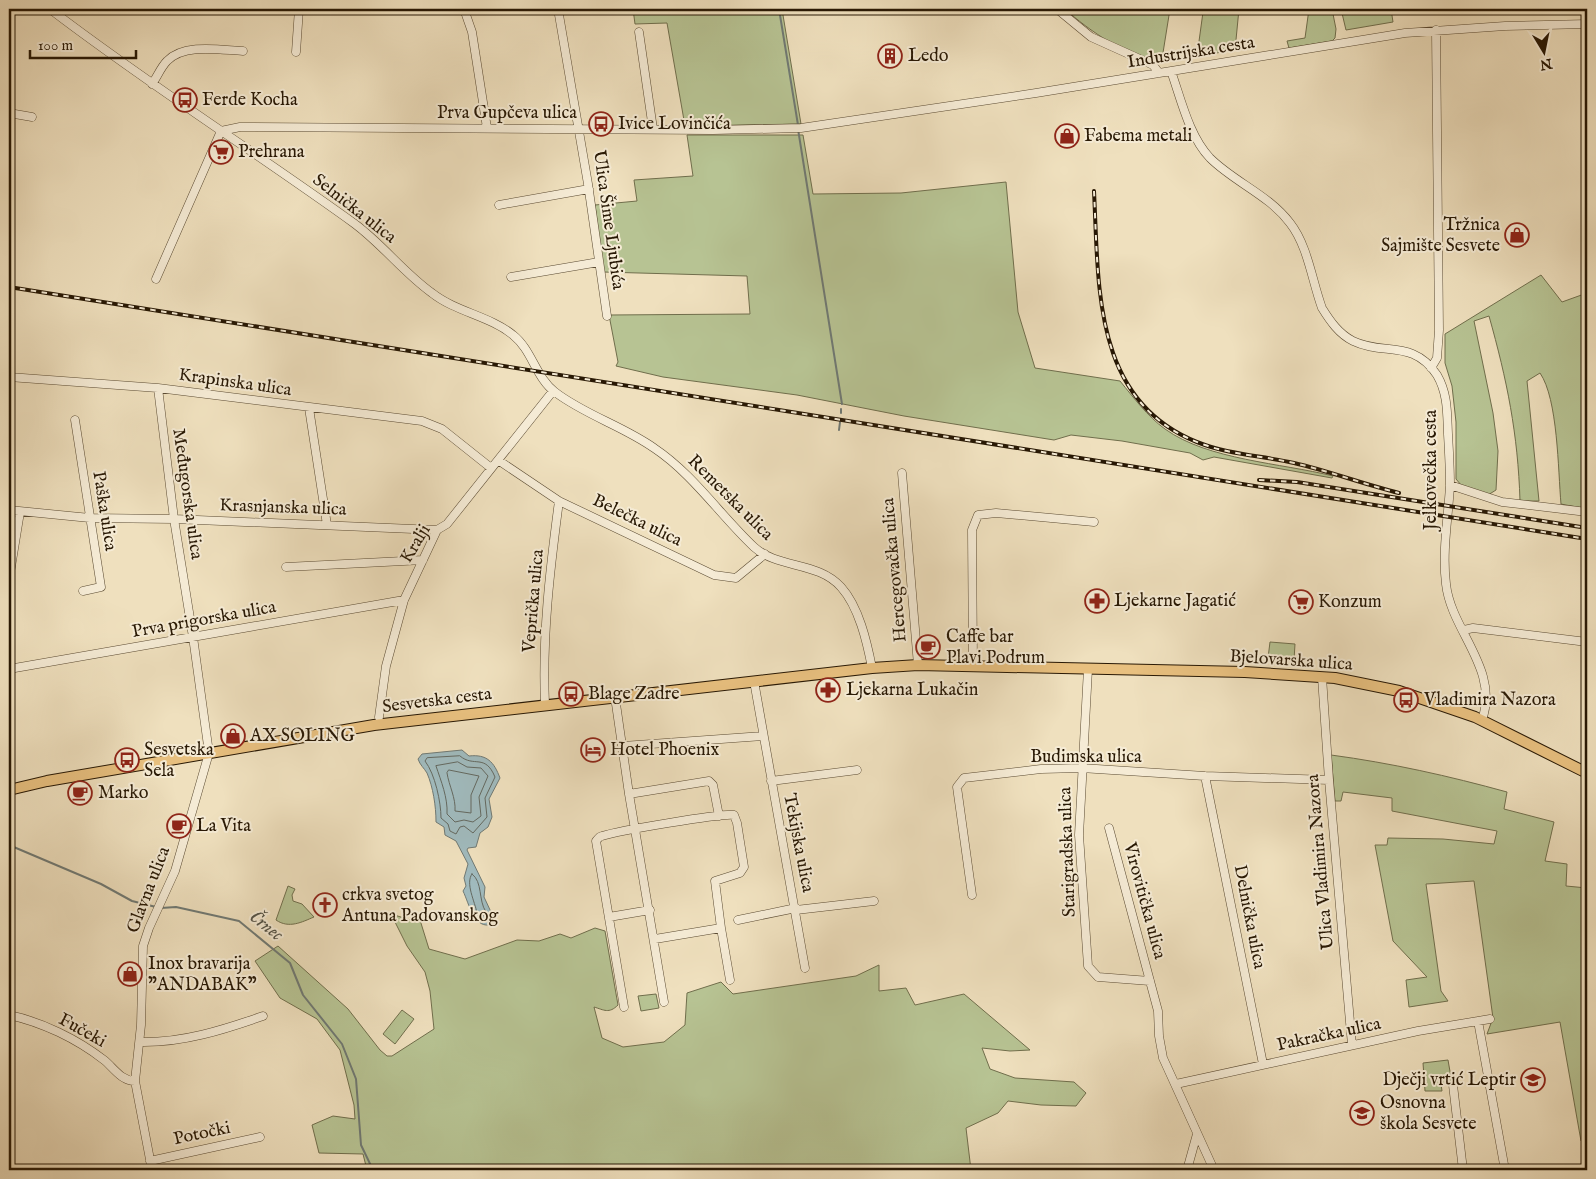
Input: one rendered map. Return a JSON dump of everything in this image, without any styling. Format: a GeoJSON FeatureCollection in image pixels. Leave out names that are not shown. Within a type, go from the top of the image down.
{"type":"FeatureCollection","features":[{"type":"Feature","properties":{"kind":"main road","name":"Bjelovarska ulica"},"geometry":{"type":"LineString","coordinates":[[872,668],[918,665],[973,666],[1088,673],[1264,673],[1322,677],[1399,691],[1482,720],[1587,773]]}},
{"type":"Feature","properties":{"kind":"main road","name":"Sesvetska cesta"},"geometry":{"type":"LineString","coordinates":[[9,790],[37,783],[374,725],[872,668]]}},
{"type":"Feature","properties":{"kind":"street","name":"Selnička ulica"},"geometry":{"type":"LineString","coordinates":[[50,9],[152,84],[357,226],[440,300],[512,334],[526,349],[553,391]]}},
{"type":"Feature","properties":{"kind":"street"},"geometry":{"type":"LineString","coordinates":[[296,52],[299,9]]}},
{"type":"Feature","properties":{"kind":"street"},"geometry":{"type":"LineString","coordinates":[[464,9],[472,32],[487,128]]}},
{"type":"Feature","properties":{"kind":"street","name":"Ulica Šime Ljubića"},"geometry":{"type":"LineString","coordinates":[[558,9],[589,189],[607,316]]}},
{"type":"Feature","properties":{"kind":"street"},"geometry":{"type":"LineString","coordinates":[[1057,9],[1091,37],[1153,65],[1159,73]]}},
{"type":"Feature","properties":{"kind":"street","name":"Industrijska cesta"},"geometry":{"type":"LineString","coordinates":[[798,129],[1342,43],[1436,30],[1587,24]]}},
{"type":"Feature","properties":{"kind":"street"},"geometry":{"type":"LineString","coordinates":[[1431,368],[1437,358],[1439,330],[1436,30]]}},
{"type":"Feature","properties":{"kind":"street"},"geometry":{"type":"LineString","coordinates":[[639,32],[654,129]]}},
{"type":"Feature","properties":{"kind":"street"},"geometry":{"type":"LineString","coordinates":[[152,84],[163,66],[174,55],[195,50],[243,51]]}},
{"type":"Feature","properties":{"kind":"street","name":"Jelkovečka cesta"},"geometry":{"type":"LineString","coordinates":[[1171,71],[1197,137],[1206,153],[1222,168],[1283,214],[1294,229],[1322,308],[1329,319],[1344,335],[1353,341],[1407,351],[1431,368],[1441,383],[1448,408],[1450,485],[1444,570],[1452,607],[1475,652],[1482,676],[1485,702],[1482,720]]}},
{"type":"Feature","properties":{"kind":"street"},"geometry":{"type":"LineString","coordinates":[[9,113],[32,117]]}},
{"type":"Feature","properties":{"kind":"street","name":"Prva Gupčeva ulica"},"geometry":{"type":"LineString","coordinates":[[221,131],[240,127],[798,129]]}},
{"type":"Feature","properties":{"kind":"street"},"geometry":{"type":"LineString","coordinates":[[156,279],[221,131]]}},
{"type":"Feature","properties":{"kind":"street"},"geometry":{"type":"LineString","coordinates":[[499,205],[589,189]]}},
{"type":"Feature","properties":{"kind":"street"},"geometry":{"type":"LineString","coordinates":[[511,277],[599,262]]}},
{"type":"Feature","properties":{"kind":"street"},"geometry":{"type":"LineString","coordinates":[[9,377],[158,388]]}},
{"type":"Feature","properties":{"kind":"street","name":"Krapinska ulica"},"geometry":{"type":"LineString","coordinates":[[158,388],[422,421],[433,424],[491,468]]}},
{"type":"Feature","properties":{"kind":"street","name":"Međugorska ulica"},"geometry":{"type":"LineString","coordinates":[[158,388],[174,519],[209,753]]}},
{"type":"Feature","properties":{"kind":"street","name":"Kralji"},"geometry":{"type":"LineString","coordinates":[[379,717],[386,666],[404,600],[437,530],[447,524],[553,391]]}},
{"type":"Feature","properties":{"kind":"street","name":"Remetska ulica"},"geometry":{"type":"LineString","coordinates":[[553,391],[653,447],[670,460],[756,549],[765,554],[814,569],[828,576],[842,588],[856,612],[872,668]]}},
{"type":"Feature","properties":{"kind":"street","name":"Krapinska ulica"},"geometry":{"type":"LineString","coordinates":[[308,408],[327,525]]}},
{"type":"Feature","properties":{"kind":"street","name":"Paška ulica"},"geometry":{"type":"LineString","coordinates":[[75,420],[101,587],[83,591]]}},
{"type":"Feature","properties":{"kind":"street","name":"Belečka ulica"},"geometry":{"type":"LineString","coordinates":[[498,460],[559,501],[714,575],[736,578],[765,554]]}},
{"type":"Feature","properties":{"kind":"street","name":"Hercegovačka ulica"},"geometry":{"type":"LineString","coordinates":[[902,473],[918,665]]}},
{"type":"Feature","properties":{"kind":"street"},"geometry":{"type":"LineString","coordinates":[[1450,485],[1502,502],[1587,512]]}},
{"type":"Feature","properties":{"kind":"street","name":"Veprička ulica"},"geometry":{"type":"LineString","coordinates":[[545,705],[543,648],[548,584],[559,501]]}},
{"type":"Feature","properties":{"kind":"street","name":"Krasnjanska ulica"},"geometry":{"type":"LineString","coordinates":[[9,510],[90,518],[174,519],[437,530]]}},
{"type":"Feature","properties":{"kind":"street"},"geometry":{"type":"LineString","coordinates":[[9,579],[20,512]]}},
{"type":"Feature","properties":{"kind":"street"},"geometry":{"type":"LineString","coordinates":[[973,666],[972,530],[978,515],[996,513],[1094,522]]}},
{"type":"Feature","properties":{"kind":"street"},"geometry":{"type":"LineString","coordinates":[[286,567],[423,560]]}},
{"type":"Feature","properties":{"kind":"street","name":"Prva prigorska ulica"},"geometry":{"type":"LineString","coordinates":[[9,670],[404,600]]}},
{"type":"Feature","properties":{"kind":"street"},"geometry":{"type":"LineString","coordinates":[[1464,630],[1473,628],[1587,642]]}},
{"type":"Feature","properties":{"kind":"street","name":"Starigradska ulica"},"geometry":{"type":"LineString","coordinates":[[1088,673],[1079,835],[1088,966],[1098,977],[1150,982]]}},
{"type":"Feature","properties":{"kind":"street","name":"Ulica Vladimira Nazora"},"geometry":{"type":"LineString","coordinates":[[1322,677],[1328,780],[1352,1045]]}},
{"type":"Feature","properties":{"kind":"street","name":"Tekijska ulica"},"geometry":{"type":"LineString","coordinates":[[754,681],[770,782],[796,909],[805,968]]}},
{"type":"Feature","properties":{"kind":"street"},"geometry":{"type":"LineString","coordinates":[[615,697],[629,794],[664,1002]]}},
{"type":"Feature","properties":{"kind":"street"},"geometry":{"type":"LineString","coordinates":[[623,746],[763,736]]}},
{"type":"Feature","properties":{"kind":"street","name":"Glavna ulica"},"geometry":{"type":"LineString","coordinates":[[152,1170],[135,1081],[140,1042],[143,946],[175,871],[209,753]]}},
{"type":"Feature","properties":{"kind":"street","name":"Budimska ulica"},"geometry":{"type":"LineString","coordinates":[[972,895],[957,787],[961,778],[1041,769],[1082,768],[1205,776],[1328,780]]}},
{"type":"Feature","properties":{"kind":"street","name":"Tekijska ulica"},"geometry":{"type":"LineString","coordinates":[[770,782],[857,770]]}},
{"type":"Feature","properties":{"kind":"street","name":"Delnička ulica"},"geometry":{"type":"LineString","coordinates":[[1205,776],[1263,1064]]}},
{"type":"Feature","properties":{"kind":"street"},"geometry":{"type":"LineString","coordinates":[[629,794],[709,781],[713,785],[719,816]]}},
{"type":"Feature","properties":{"kind":"street"},"geometry":{"type":"LineString","coordinates":[[624,1007],[596,841],[602,836],[730,814],[736,818],[744,867],[740,873],[715,881],[730,980]]}},
{"type":"Feature","properties":{"kind":"street","name":"Virovitička ulica"},"geometry":{"type":"LineString","coordinates":[[1109,828],[1158,1011],[1159,1036],[1163,1058],[1214,1170]]}},
{"type":"Feature","properties":{"kind":"street","name":"Tekijska ulica"},"geometry":{"type":"LineString","coordinates":[[796,909],[874,901]]}},
{"type":"Feature","properties":{"kind":"street"},"geometry":{"type":"LineString","coordinates":[[738,920],[796,909]]}},
{"type":"Feature","properties":{"kind":"street"},"geometry":{"type":"LineString","coordinates":[[609,917],[650,910]]}},
{"type":"Feature","properties":{"kind":"street"},"geometry":{"type":"LineString","coordinates":[[655,940],[722,928]]}},
{"type":"Feature","properties":{"kind":"street","name":"Fučeki"},"geometry":{"type":"LineString","coordinates":[[9,1015],[55,1031],[104,1060],[124,1078],[135,1081]]}},
{"type":"Feature","properties":{"kind":"street"},"geometry":{"type":"LineString","coordinates":[[140,1042],[181,1039],[220,1031],[263,1016]]}},
{"type":"Feature","properties":{"kind":"street","name":"Pakračka ulica"},"geometry":{"type":"LineString","coordinates":[[1176,1084],[1418,1031],[1490,1020]]}},
{"type":"Feature","properties":{"kind":"street"},"geometry":{"type":"LineString","coordinates":[[1478,1021],[1505,1170]]}},
{"type":"Feature","properties":{"kind":"street"},"geometry":{"type":"LineString","coordinates":[[1453,1085],[1464,1170]]}},
{"type":"Feature","properties":{"kind":"street"},"geometry":{"type":"LineString","coordinates":[[1187,1170],[1197,1134]]}},
{"type":"Feature","properties":{"kind":"street","name":"Potočki"},"geometry":{"type":"LineString","coordinates":[[150,1161],[260,1137]]}},
{"type":"Feature","properties":{"kind":"green space"},"geometry":{"type":"Polygon","coordinates":[[[633,9],[782,9],[801,124],[685,126],[667,23],[635,24],[633,9]]]}},
{"type":"Feature","properties":{"kind":"green space"},"geometry":{"type":"Polygon","coordinates":[[[1065,9],[1170,9],[1162,59],[1137,55],[1123,49],[1085,26],[1065,9]]]}},
{"type":"Feature","properties":{"kind":"green space"},"geometry":{"type":"Polygon","coordinates":[[[1188,9],[1239,9],[1235,50],[1197,56],[1203,12],[1188,9]]]}},
{"type":"Feature","properties":{"kind":"green space"},"geometry":{"type":"Polygon","coordinates":[[[1309,9],[1332,9],[1336,29],[1335,38],[1332,41],[1289,48],[1287,41],[1305,38],[1309,9]]]}},
{"type":"Feature","properties":{"kind":"green space"},"geometry":{"type":"Polygon","coordinates":[[[1341,9],[1391,9],[1393,22],[1346,30],[1341,9]]]}},
{"type":"Feature","properties":{"kind":"green space"},"geometry":{"type":"Polygon","coordinates":[[[687,135],[803,135],[813,194],[901,193],[1006,182],[1018,312],[1035,368],[1120,381],[1152,418],[1165,429],[1182,439],[1202,448],[1223,454],[1333,476],[1332,478],[1214,457],[1203,460],[1190,453],[1122,441],[1071,435],[1054,440],[904,416],[797,395],[663,377],[616,366],[618,362],[609,315],[750,314],[747,276],[603,272],[595,205],[637,201],[634,180],[693,176],[687,135]]]}},
{"type":"Feature","properties":{"kind":"green space"},"geometry":{"type":"Polygon","coordinates":[[[1541,275],[1562,302],[1587,293],[1587,509],[1561,504],[1554,417],[1546,385],[1540,373],[1527,381],[1539,501],[1520,501],[1514,430],[1501,362],[1489,316],[1474,321],[1493,413],[1498,451],[1496,490],[1488,495],[1461,485],[1456,479],[1456,422],[1452,386],[1445,363],[1445,334],[1541,275]]]}},
{"type":"Feature","properties":{"kind":"green space"},"geometry":{"type":"Polygon","coordinates":[[[1270,642],[1295,644],[1294,660],[1268,658],[1270,642]]]}},
{"type":"Feature","properties":{"kind":"green space"},"geometry":{"type":"Polygon","coordinates":[[[1331,755],[1420,770],[1507,792],[1504,809],[1554,822],[1545,861],[1567,864],[1566,886],[1587,888],[1587,1140],[1581,1141],[1560,1022],[1487,1034],[1493,1018],[1474,881],[1426,884],[1441,991],[1448,1001],[1409,1007],[1406,980],[1427,977],[1393,941],[1375,845],[1387,845],[1388,838],[1443,839],[1494,844],[1497,831],[1392,811],[1392,798],[1343,792],[1341,801],[1335,801],[1331,755]]]}},
{"type":"Feature","properties":{"kind":"green space"},"geometry":{"type":"Polygon","coordinates":[[[288,886],[295,889],[292,895],[293,901],[302,904],[314,917],[300,923],[291,924],[281,923],[276,920],[288,886]]]}},
{"type":"Feature","properties":{"kind":"green space"},"geometry":{"type":"Polygon","coordinates":[[[391,914],[417,922],[420,920],[429,949],[465,959],[517,940],[539,941],[560,934],[571,938],[595,928],[605,931],[618,1005],[609,1010],[594,1007],[602,1038],[623,1047],[664,1042],[685,1025],[687,993],[721,982],[733,994],[856,976],[879,965],[879,991],[906,988],[915,1005],[964,994],[1030,1050],[1010,1051],[982,1048],[990,1069],[1015,1078],[1074,1082],[1086,1093],[1076,1106],[1041,1105],[1008,1101],[998,1113],[966,1128],[971,1170],[367,1170],[363,1154],[319,1153],[312,1125],[333,1116],[355,1119],[354,1105],[340,1050],[317,1019],[280,998],[255,961],[278,946],[348,1009],[380,1050],[387,1056],[392,1056],[434,1029],[430,991],[425,972],[407,946],[391,914]]]}},
{"type":"Feature","properties":{"kind":"green space"},"geometry":{"type":"Polygon","coordinates":[[[656,994],[659,1008],[641,1011],[638,996],[656,994]]]}},
{"type":"Feature","properties":{"kind":"green space"},"geometry":{"type":"Polygon","coordinates":[[[402,1010],[414,1019],[395,1044],[383,1034],[402,1010]]]}},
{"type":"Feature","properties":{"kind":"green space"},"geometry":{"type":"Polygon","coordinates":[[[1448,1060],[1452,1083],[1441,1084],[1442,1091],[1425,1091],[1423,1063],[1448,1060]]]}},
{"type":"Feature","properties":{"kind":"water"},"geometry":{"type":"Polygon","coordinates":[[[462,750],[469,756],[481,756],[489,760],[500,778],[489,799],[492,817],[488,827],[480,833],[476,847],[468,848],[467,850],[485,887],[484,897],[491,912],[493,924],[487,925],[477,920],[470,909],[463,891],[466,886],[464,878],[468,864],[456,841],[445,835],[444,827],[436,822],[431,784],[427,773],[418,759],[422,754],[462,750]]]}},
{"type":"Feature","properties":{"kind":"waterway"},"geometry":{"type":"LineString","coordinates":[[779,9],[798,125]]}},
{"type":"Feature","properties":{"kind":"waterway"},"geometry":{"type":"LineString","coordinates":[[798,129],[842,404]]}},
{"type":"Feature","properties":{"kind":"waterway"},"geometry":{"type":"LineString","coordinates":[[839,430],[840,422]]}},
{"type":"Feature","properties":{"kind":"waterway","name":"Črnec"},"geometry":{"type":"LineString","coordinates":[[9,845],[101,884],[132,901],[156,907]]}},
{"type":"Feature","properties":{"kind":"waterway","name":"Črnec"},"geometry":{"type":"LineString","coordinates":[[161,908],[176,907],[239,921],[290,963],[303,995],[342,1044],[356,1079],[361,1145],[373,1170]]}},
{"type":"Feature","properties":{"kind":"railway"},"geometry":{"type":"LineString","coordinates":[[1094,191],[1098,267],[1102,304],[1109,340],[1122,373],[1141,403],[1168,427],[1205,445],[1226,451],[1307,466],[1399,493]]}},
{"type":"Feature","properties":{"kind":"railway"},"geometry":{"type":"LineString","coordinates":[[9,287],[1587,539]]}},
{"type":"Feature","properties":{"kind":"railway"},"geometry":{"type":"LineString","coordinates":[[1259,480],[1297,482],[1587,528]]}},
{"type":"Feature","properties":{"kind":"place","name":"Ledo"},"geometry":{"type":"Point","coordinates":[890,56]}},
{"type":"Feature","properties":{"kind":"place","name":"Ferde Kocha"},"geometry":{"type":"Point","coordinates":[185,100]}},
{"type":"Feature","properties":{"kind":"place","name":"Ivice Lovinčića"},"geometry":{"type":"Point","coordinates":[601,124]}},
{"type":"Feature","properties":{"kind":"place","name":"Fabema metali"},"geometry":{"type":"Point","coordinates":[1067,136]}},
{"type":"Feature","properties":{"kind":"place","name":"Prehrana"},"geometry":{"type":"Point","coordinates":[221,152]}},
{"type":"Feature","properties":{"kind":"place","name":"Tržnica Sajmište Sesvete"},"geometry":{"type":"Point","coordinates":[1517,235]}},
{"type":"Feature","properties":{"kind":"place","name":"Ljekarne Jagatić"},"geometry":{"type":"Point","coordinates":[1097,601]}},
{"type":"Feature","properties":{"kind":"place","name":"Konzum"},"geometry":{"type":"Point","coordinates":[1301,602]}},
{"type":"Feature","properties":{"kind":"place","name":"Caffe bar Plavi Podrum"},"geometry":{"type":"Point","coordinates":[928,647]}},
{"type":"Feature","properties":{"kind":"place","name":"Ljekarna Lukačin"},"geometry":{"type":"Point","coordinates":[828,690]}},
{"type":"Feature","properties":{"kind":"place","name":"Blage Zadre"},"geometry":{"type":"Point","coordinates":[571,694]}},
{"type":"Feature","properties":{"kind":"place","name":"Vladimira Nazora"},"geometry":{"type":"Point","coordinates":[1406,700]}},
{"type":"Feature","properties":{"kind":"place","name":"AX SOLING"},"geometry":{"type":"Point","coordinates":[233,736]}},
{"type":"Feature","properties":{"kind":"place","name":"Hotel Phoenix"},"geometry":{"type":"Point","coordinates":[593,750]}},
{"type":"Feature","properties":{"kind":"place","name":"Sesvetska Sela"},"geometry":{"type":"Point","coordinates":[127,760]}},
{"type":"Feature","properties":{"kind":"place","name":"Marko"},"geometry":{"type":"Point","coordinates":[80,793]}},
{"type":"Feature","properties":{"kind":"place","name":"La Vita"},"geometry":{"type":"Point","coordinates":[179,826]}},
{"type":"Feature","properties":{"kind":"place","name":"crkva svetog Antuna Padovanskog"},"geometry":{"type":"Point","coordinates":[325,905]}},
{"type":"Feature","properties":{"kind":"place","name":"Inox bravarija \"ANDABAK\""},"geometry":{"type":"Point","coordinates":[130,974]}},
{"type":"Feature","properties":{"kind":"place","name":"Dječji vrtić Leptir"},"geometry":{"type":"Point","coordinates":[1533,1080]}},
{"type":"Feature","properties":{"kind":"place","name":"Osnovna škola Sesvete"},"geometry":{"type":"Point","coordinates":[1362,1113]}}]}
